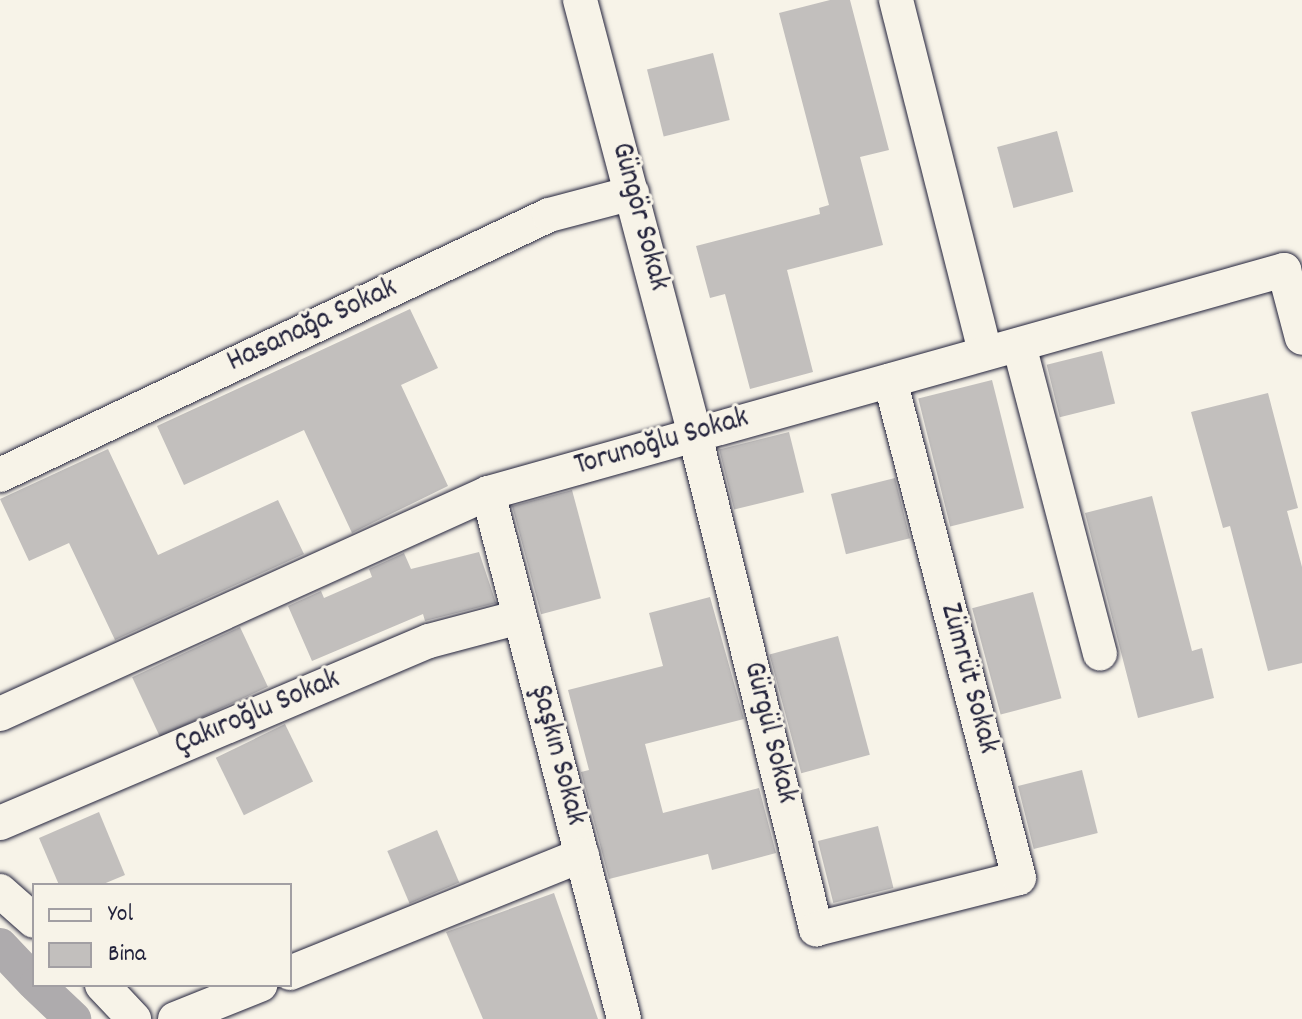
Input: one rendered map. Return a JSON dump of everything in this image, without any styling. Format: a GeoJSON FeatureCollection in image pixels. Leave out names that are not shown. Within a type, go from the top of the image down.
{"type":"FeatureCollection","features":[{"type":"Feature","properties":{"kind":"street","name":"Güngör Sokak"},"geometry":{"type":"LineString","coordinates":[[580,0],[695,435]]}},
{"type":"Feature","properties":{"kind":"street"},"geometry":{"type":"LineString","coordinates":[[896,0],[985,353]]}},
{"type":"Feature","properties":{"kind":"street","name":"Hasanağa Sokak"},"geometry":{"type":"LineString","coordinates":[[0,475],[549,215],[632,193]]}},
{"type":"Feature","properties":{"kind":"street","name":"Torunoğlu Sokak"},"geometry":{"type":"LineString","coordinates":[[0,714],[488,493],[1284,270],[1302,338]]}},
{"type":"Feature","properties":{"kind":"street"},"geometry":{"type":"LineString","coordinates":[[1019,345],[1100,654]]}},
{"type":"Feature","properties":{"kind":"street","name":"Zümrüt Sokak"},"geometry":{"type":"LineString","coordinates":[[890,380],[1019,878],[919,903]]}},
{"type":"Feature","properties":{"kind":"street","name":"Gürgül Sokak"},"geometry":{"type":"LineString","coordinates":[[695,435],[816,929],[919,903]]}},
{"type":"Feature","properties":{"kind":"street","name":"Şaşkın Sokak"},"geometry":{"type":"LineString","coordinates":[[488,493],[624,1019]]}},
{"type":"Feature","properties":{"kind":"street","name":"Çakıroğlu Sokak"},"geometry":{"type":"LineString","coordinates":[[0,823],[429,641],[520,617]]}},
{"type":"Feature","properties":{"kind":"street"},"geometry":{"type":"LineString","coordinates":[[292,972],[582,855]]}},
{"type":"Feature","properties":{"kind":"street"},"geometry":{"type":"LineString","coordinates":[[0,891],[32,919]]}},
{"type":"Feature","properties":{"kind":"street"},"geometry":{"type":"LineString","coordinates":[[104,987],[134,1019]]}},
{"type":"Feature","properties":{"kind":"street"},"geometry":{"type":"LineString","coordinates":[[175,1019],[255,987]]}},
{"type":"Feature","properties":{"kind":"building"},"geometry":{"type":"Polygon","coordinates":[[[830,0],[850,0],[889,150],[860,157],[883,245],[787,270],[813,372],[750,389],[725,294],[710,298],[696,246],[820,214],[819,208],[829,205],[779,13],[830,0]]]}},
{"type":"Feature","properties":{"kind":"building"},"geometry":{"type":"Polygon","coordinates":[[[713,53],[730,120],[664,136],[647,69],[713,53]]]}},
{"type":"Feature","properties":{"kind":"building"},"geometry":{"type":"Polygon","coordinates":[[[1057,131],[1073,192],[1013,208],[997,147],[1057,131]]]}},
{"type":"Feature","properties":{"kind":"building"},"geometry":{"type":"Polygon","coordinates":[[[410,309],[438,368],[401,385],[448,486],[352,533],[304,430],[184,485],[157,426],[410,309]]]}},
{"type":"Feature","properties":{"kind":"building"},"geometry":{"type":"Polygon","coordinates":[[[1102,351],[1115,403],[1060,417],[1047,365],[1102,351]]]}},
{"type":"Feature","properties":{"kind":"building"},"geometry":{"type":"Polygon","coordinates":[[[992,380],[1024,508],[950,526],[918,398],[992,380]]]}},
{"type":"Feature","properties":{"kind":"building"},"geometry":{"type":"Polygon","coordinates":[[[1268,393],[1298,508],[1287,511],[1302,567],[1302,663],[1268,671],[1230,526],[1223,528],[1191,412],[1268,393]]]}},
{"type":"Feature","properties":{"kind":"building"},"geometry":{"type":"Polygon","coordinates":[[[789,432],[804,492],[734,510],[719,449],[789,432]]]}},
{"type":"Feature","properties":{"kind":"building"},"geometry":{"type":"Polygon","coordinates":[[[108,449],[158,555],[278,500],[304,554],[115,640],[69,543],[29,561],[0,499],[108,449]]]}},
{"type":"Feature","properties":{"kind":"building"},"geometry":{"type":"Polygon","coordinates":[[[895,478],[910,538],[846,554],[831,494],[895,478]]]}},
{"type":"Feature","properties":{"kind":"building"},"geometry":{"type":"Polygon","coordinates":[[[572,490],[601,598],[541,614],[512,506],[572,490]]]}},
{"type":"Feature","properties":{"kind":"building"},"geometry":{"type":"Polygon","coordinates":[[[1152,496],[1192,651],[1202,648],[1214,698],[1138,718],[1085,513],[1152,496]]]}},
{"type":"Feature","properties":{"kind":"building"},"geometry":{"type":"Polygon","coordinates":[[[479,552],[496,603],[425,621],[423,614],[312,661],[288,606],[321,591],[324,598],[372,577],[369,569],[404,553],[411,569],[479,552]]]}},
{"type":"Feature","properties":{"kind":"building"},"geometry":{"type":"Polygon","coordinates":[[[1033,592],[1061,698],[1001,715],[972,608],[1033,592]]]}},
{"type":"Feature","properties":{"kind":"building"},"geometry":{"type":"Polygon","coordinates":[[[710,597],[744,719],[645,744],[663,813],[759,788],[776,853],[712,870],[708,854],[609,879],[581,772],[589,770],[568,690],[663,666],[649,613],[710,597]]]}},
{"type":"Feature","properties":{"kind":"building"},"geometry":{"type":"Polygon","coordinates":[[[240,627],[268,687],[160,737],[132,677],[240,627]]]}},
{"type":"Feature","properties":{"kind":"building"},"geometry":{"type":"Polygon","coordinates":[[[838,636],[870,755],[801,773],[769,654],[838,636]]]}},
{"type":"Feature","properties":{"kind":"building"},"geometry":{"type":"Polygon","coordinates":[[[285,724],[313,782],[244,815],[216,758],[285,724]]]}},
{"type":"Feature","properties":{"kind":"building"},"geometry":{"type":"Polygon","coordinates":[[[1082,770],[1098,833],[1034,849],[1018,786],[1082,770]]]}},
{"type":"Feature","properties":{"kind":"building"},"geometry":{"type":"Polygon","coordinates":[[[99,812],[125,875],[106,883],[58,883],[39,838],[99,812]]]}},
{"type":"Feature","properties":{"kind":"building"},"geometry":{"type":"Polygon","coordinates":[[[878,826],[893,888],[833,903],[818,841],[878,826]]]}},
{"type":"Feature","properties":{"kind":"building"},"geometry":{"type":"Polygon","coordinates":[[[437,830],[459,882],[410,904],[387,851],[437,830]]]}},
{"type":"Feature","properties":{"kind":"building"},"geometry":{"type":"Polygon","coordinates":[[[554,893],[598,1019],[483,1019],[446,932],[554,893]]]}},
{"type":"Feature","properties":{"kind":"waterway"},"geometry":{"type":"LineString","coordinates":[[0,946],[32,980]]}},
{"type":"Feature","properties":{"kind":"waterway"},"geometry":{"type":"LineString","coordinates":[[39,987],[73,1019]]}}]}
